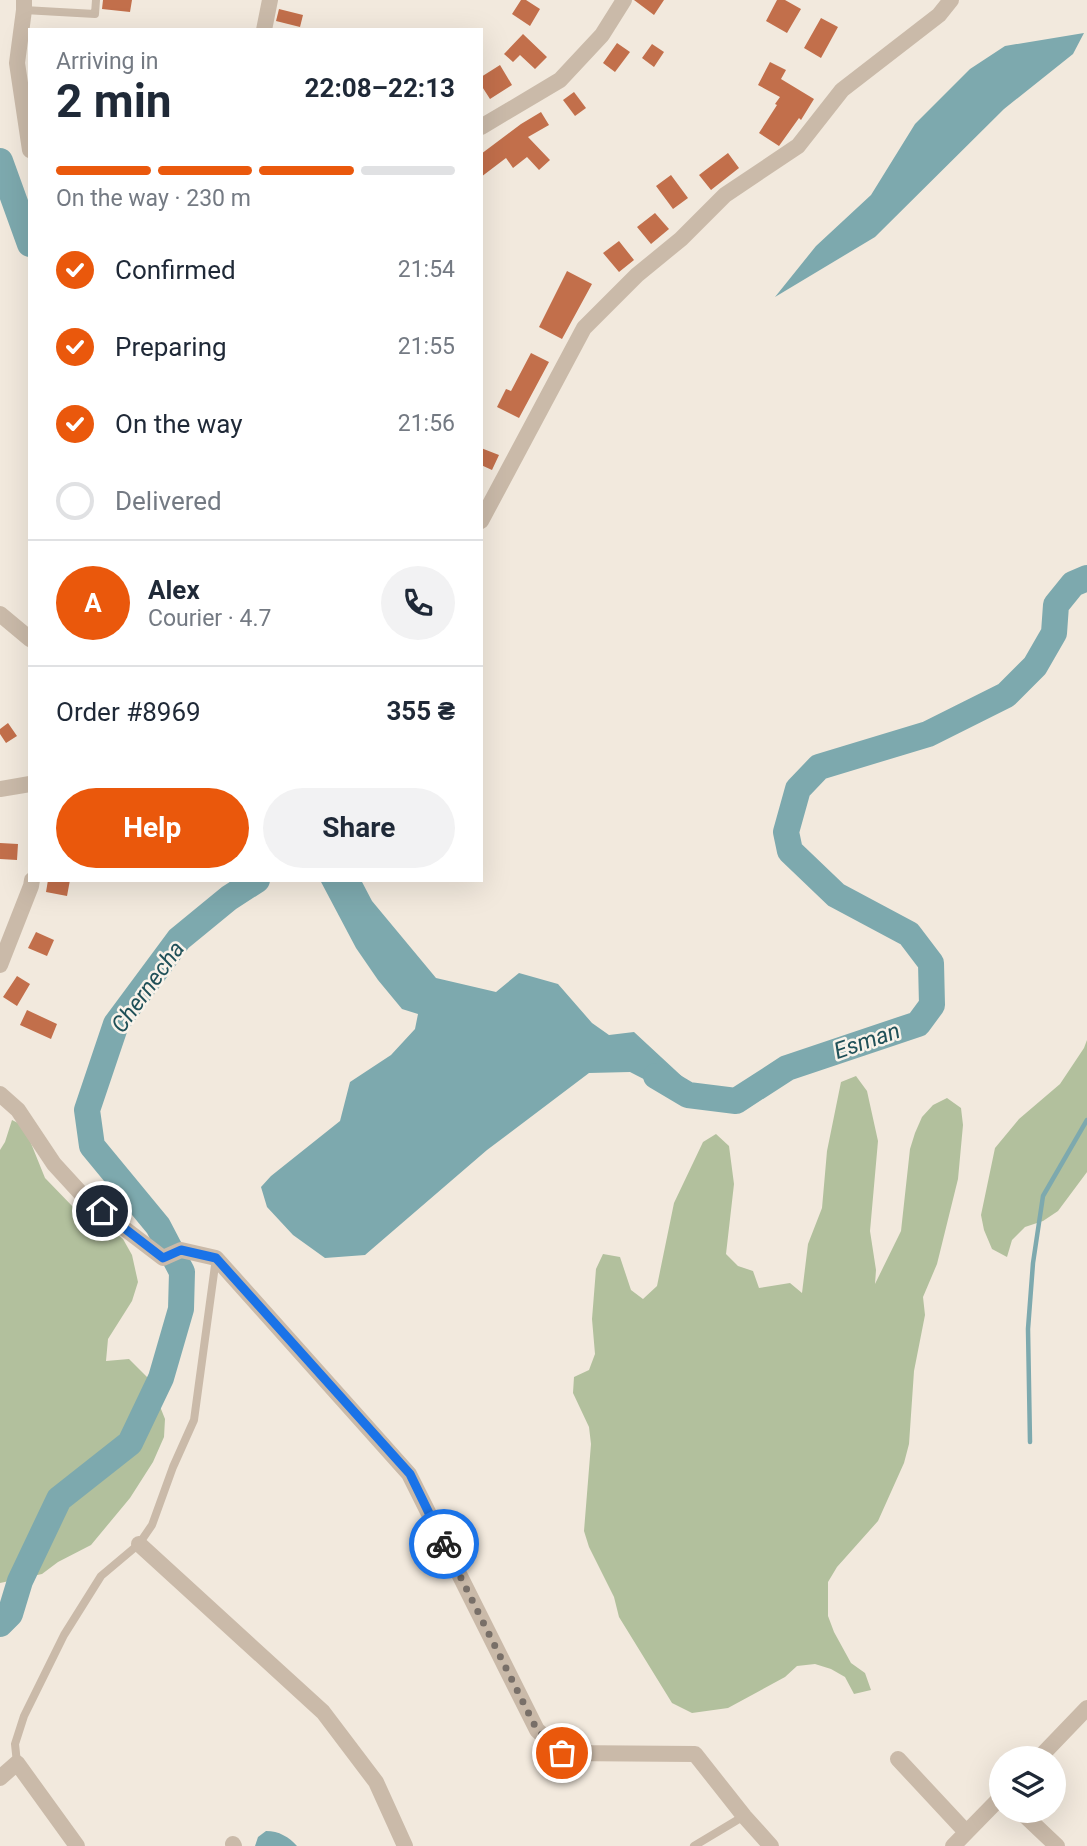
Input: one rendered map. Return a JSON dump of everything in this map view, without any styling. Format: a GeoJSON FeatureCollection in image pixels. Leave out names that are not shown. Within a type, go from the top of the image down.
{"type":"FeatureCollection","features":[{"type":"Feature","properties":{"kind":"street"},"geometry":{"type":"LineString","coordinates":[[264,28],[270,0]]}},
{"type":"Feature","properties":{"kind":"street"},"geometry":{"type":"LineString","coordinates":[[483,126],[560,80],[601,35],[624,0]]}},
{"type":"Feature","properties":{"kind":"street"},"geometry":{"type":"LineString","coordinates":[[483,517],[584,328],[637,275],[681,239],[725,195],[798,146],[842,90],[939,15],[951,0]]}},
{"type":"Feature","properties":{"kind":"street"},"geometry":{"type":"LineString","coordinates":[[24,5],[17,63],[28,137]]}},
{"type":"Feature","properties":{"kind":"street"},"geometry":{"type":"LineString","coordinates":[[0,614],[28,637]]}},
{"type":"Feature","properties":{"kind":"street"},"geometry":{"type":"LineString","coordinates":[[0,789],[28,784]]}},
{"type":"Feature","properties":{"kind":"street"},"geometry":{"type":"LineString","coordinates":[[0,965],[32,882]]}},
{"type":"Feature","properties":{"kind":"street"},"geometry":{"type":"LineString","coordinates":[[0,1094],[18,1110],[54,1164],[87,1200],[163,1258],[181,1250],[216,1258],[410,1474],[537,1730],[562,1753],[695,1754],[771,1846]]}},
{"type":"Feature","properties":{"kind":"street"},"geometry":{"type":"LineString","coordinates":[[139,1544],[323,1712],[376,1782],[405,1846]]}},
{"type":"Feature","properties":{"kind":"street"},"geometry":{"type":"LineString","coordinates":[[1050,1746],[1087,1708]]}},
{"type":"Feature","properties":{"kind":"street"},"geometry":{"type":"LineString","coordinates":[[898,1759],[966,1832]]}},
{"type":"Feature","properties":{"kind":"street"},"geometry":{"type":"LineString","coordinates":[[0,1778],[16,1763],[77,1846]]}},
{"type":"Feature","properties":{"kind":"street"},"geometry":{"type":"LineString","coordinates":[[953,1846],[989,1809]]}},
{"type":"Feature","properties":{"kind":"street"},"geometry":{"type":"LineString","coordinates":[[1033,1823],[1057,1846]]}},
{"type":"Feature","properties":{"kind":"lane"},"geometry":{"type":"LineString","coordinates":[[24,5],[95,14],[96,0]]}},
{"type":"Feature","properties":{"kind":"lane"},"geometry":{"type":"LineString","coordinates":[[16,1763],[15,1744],[23,1716],[64,1635],[101,1576],[139,1544],[152,1525],[194,1420],[216,1258]]}},
{"type":"Feature","properties":{"kind":"lane"},"geometry":{"type":"LineString","coordinates":[[694,1846],[744,1816]]}},
{"type":"Feature","properties":{"kind":"green space"},"geometry":{"type":"Polygon","coordinates":[[[1087,1040],[1087,1172],[1058,1211],[1043,1221],[1025,1227],[1012,1240],[1007,1257],[992,1249],[981,1215],[995,1148],[1019,1119],[1060,1084],[1087,1040]]]}},
{"type":"Feature","properties":{"kind":"green space"},"geometry":{"type":"Polygon","coordinates":[[[856,1076],[867,1091],[878,1141],[870,1231],[876,1270],[875,1284],[901,1231],[910,1149],[922,1117],[933,1105],[947,1098],[961,1108],[963,1125],[958,1179],[937,1264],[923,1297],[925,1315],[914,1371],[909,1444],[904,1463],[878,1521],[837,1567],[828,1582],[828,1616],[834,1632],[851,1663],[865,1673],[871,1690],[854,1694],[845,1677],[831,1669],[815,1664],[797,1666],[785,1677],[728,1708],[692,1713],[672,1703],[619,1617],[614,1597],[584,1531],[591,1444],[589,1427],[573,1393],[574,1377],[589,1370],[595,1354],[592,1319],[596,1269],[603,1254],[620,1257],[631,1290],[643,1299],[657,1286],[674,1203],[703,1142],[716,1134],[729,1146],[734,1184],[726,1254],[738,1266],[753,1271],[759,1288],[790,1283],[802,1293],[808,1244],[822,1208],[827,1151],[841,1082],[856,1076]]]}},
{"type":"Feature","properties":{"kind":"green space"},"geometry":{"type":"Polygon","coordinates":[[[12,1120],[24,1126],[45,1178],[76,1210],[101,1221],[123,1239],[132,1255],[138,1282],[132,1301],[108,1339],[106,1361],[129,1359],[149,1379],[165,1419],[164,1437],[153,1462],[130,1498],[91,1545],[58,1562],[42,1574],[0,1583],[0,1150],[12,1120]]]}},
{"type":"Feature","properties":{"kind":"water"},"geometry":{"type":"Polygon","coordinates":[[[1084,33],[1073,54],[1004,109],[875,237],[775,297],[816,246],[871,195],[915,124],[970,69],[1005,46],[1084,33]]]}},
{"type":"Feature","properties":{"kind":"water"},"geometry":{"type":"Polygon","coordinates":[[[321,882],[362,882],[372,901],[436,978],[496,992],[519,973],[558,984],[592,1023],[609,1035],[634,1032],[688,1082],[688,1095],[663,1089],[630,1072],[589,1073],[487,1150],[365,1255],[325,1258],[293,1235],[267,1207],[261,1187],[340,1121],[350,1082],[391,1055],[415,1029],[418,1014],[402,1009],[356,948],[321,882]]]}},
{"type":"Feature","properties":{"kind":"water"},"geometry":{"type":"Polygon","coordinates":[[[266,1831],[283,1835],[297,1846],[255,1846],[258,1837],[266,1831]]]}},
{"type":"Feature","properties":{"kind":"building"},"geometry":{"type":"Polygon","coordinates":[[[103,0],[132,0],[130,12],[102,9],[103,0]]]}},
{"type":"Feature","properties":{"kind":"building"},"geometry":{"type":"Polygon","coordinates":[[[521,0],[526,0],[540,9],[530,26],[512,14],[521,0]]]}},
{"type":"Feature","properties":{"kind":"building"},"geometry":{"type":"Polygon","coordinates":[[[634,0],[664,0],[654,15],[634,0]]]}},
{"type":"Feature","properties":{"kind":"building"},"geometry":{"type":"Polygon","coordinates":[[[777,0],[785,0],[801,9],[787,33],[766,21],[777,0]]]}},
{"type":"Feature","properties":{"kind":"building"},"geometry":{"type":"Polygon","coordinates":[[[279,9],[303,15],[300,27],[276,21],[279,9]]]}},
{"type":"Feature","properties":{"kind":"building"},"geometry":{"type":"Polygon","coordinates":[[[821,18],[838,27],[821,58],[804,48],[821,18]]]}},
{"type":"Feature","properties":{"kind":"building"},"geometry":{"type":"Polygon","coordinates":[[[523,34],[547,57],[535,69],[520,55],[513,62],[504,54],[523,34]]]}},
{"type":"Feature","properties":{"kind":"building"},"geometry":{"type":"Polygon","coordinates":[[[617,43],[630,52],[615,72],[603,63],[617,43]]]}},
{"type":"Feature","properties":{"kind":"building"},"geometry":{"type":"Polygon","coordinates":[[[652,44],[664,52],[654,67],[642,58],[652,44]]]}},
{"type":"Feature","properties":{"kind":"building"},"geometry":{"type":"Polygon","coordinates":[[[770,62],[786,70],[781,79],[814,99],[801,120],[799,118],[779,146],[759,133],[780,97],[758,85],[770,62]]]}},
{"type":"Feature","properties":{"kind":"building"},"geometry":{"type":"Polygon","coordinates":[[[500,65],[512,85],[490,99],[483,88],[483,76],[500,65]]]}},
{"type":"Feature","properties":{"kind":"building"},"geometry":{"type":"Polygon","coordinates":[[[574,92],[586,108],[575,116],[563,100],[574,92]]]}},
{"type":"Feature","properties":{"kind":"building"},"geometry":{"type":"Polygon","coordinates":[[[541,112],[549,125],[528,137],[550,160],[539,170],[527,157],[513,168],[506,158],[483,175],[483,152],[541,112]]]}},
{"type":"Feature","properties":{"kind":"building"},"geometry":{"type":"Polygon","coordinates":[[[728,153],[739,168],[711,190],[699,175],[728,153]]]}},
{"type":"Feature","properties":{"kind":"building"},"geometry":{"type":"Polygon","coordinates":[[[671,175],[688,198],[673,209],[656,186],[671,175]]]}},
{"type":"Feature","properties":{"kind":"building"},"geometry":{"type":"Polygon","coordinates":[[[655,213],[669,229],[651,244],[637,227],[655,213]]]}},
{"type":"Feature","properties":{"kind":"building"},"geometry":{"type":"Polygon","coordinates":[[[619,241],[634,260],[619,272],[603,253],[619,241]]]}},
{"type":"Feature","properties":{"kind":"building"},"geometry":{"type":"Polygon","coordinates":[[[567,271],[592,284],[562,339],[539,327],[567,271]]]}},
{"type":"Feature","properties":{"kind":"building"},"geometry":{"type":"Polygon","coordinates":[[[531,353],[549,362],[519,418],[497,407],[506,389],[511,391],[531,353]]]}},
{"type":"Feature","properties":{"kind":"building"},"geometry":{"type":"Polygon","coordinates":[[[483,449],[499,455],[492,470],[483,466],[483,449]]]}},
{"type":"Feature","properties":{"kind":"building"},"geometry":{"type":"Polygon","coordinates":[[[8,723],[17,736],[6,743],[0,729],[8,723]]]}},
{"type":"Feature","properties":{"kind":"building"},"geometry":{"type":"Polygon","coordinates":[[[0,843],[18,844],[17,860],[0,859],[0,843]]]}},
{"type":"Feature","properties":{"kind":"building"},"geometry":{"type":"Polygon","coordinates":[[[48,882],[70,882],[67,896],[46,892],[48,882]]]}},
{"type":"Feature","properties":{"kind":"building"},"geometry":{"type":"Polygon","coordinates":[[[36,932],[54,940],[47,956],[28,948],[36,932]]]}},
{"type":"Feature","properties":{"kind":"building"},"geometry":{"type":"Polygon","coordinates":[[[17,976],[30,984],[17,1006],[3,997],[17,976]]]}},
{"type":"Feature","properties":{"kind":"building"},"geometry":{"type":"Polygon","coordinates":[[[27,1010],[57,1024],[51,1039],[20,1025],[27,1010]]]}},
{"type":"Feature","properties":{"kind":"waterway","name":"Esman"},"geometry":{"type":"LineString","coordinates":[[0,161],[28,238]]}},
{"type":"Feature","properties":{"kind":"waterway","name":"Esman"},"geometry":{"type":"LineString","coordinates":[[656,1076],[688,1095],[736,1101],[787,1068],[918,1024],[932,1005],[931,963],[909,934],[836,895],[790,851],[786,832],[798,789],[819,767],[928,734],[1006,695],[1035,666],[1054,633],[1056,605],[1073,584],[1087,578]]}},
{"type":"Feature","properties":{"kind":"waterway","name":"Chernecha"},"geometry":{"type":"LineString","coordinates":[[0,1624],[10,1614],[20,1581],[59,1499],[130,1443],[161,1378],[181,1309],[182,1272],[158,1226],[92,1146],[87,1110],[116,1024],[179,939],[229,898],[254,882]]}},
{"type":"Feature","properties":{"kind":"waterway"},"geometry":{"type":"LineString","coordinates":[[1030,1442],[1028,1329],[1033,1263],[1043,1196],[1087,1120]]}},
{"type":"Feature","properties":{"kind":"way so far"},"geometry":{"type":"LineString","coordinates":[[444,1544],[537,1730],[562,1753]]}},
{"type":"Feature","properties":{"kind":"route"},"geometry":{"type":"LineString","coordinates":[[102,1211],[163,1258],[181,1250],[216,1258],[410,1474],[444,1544]]}}]}
